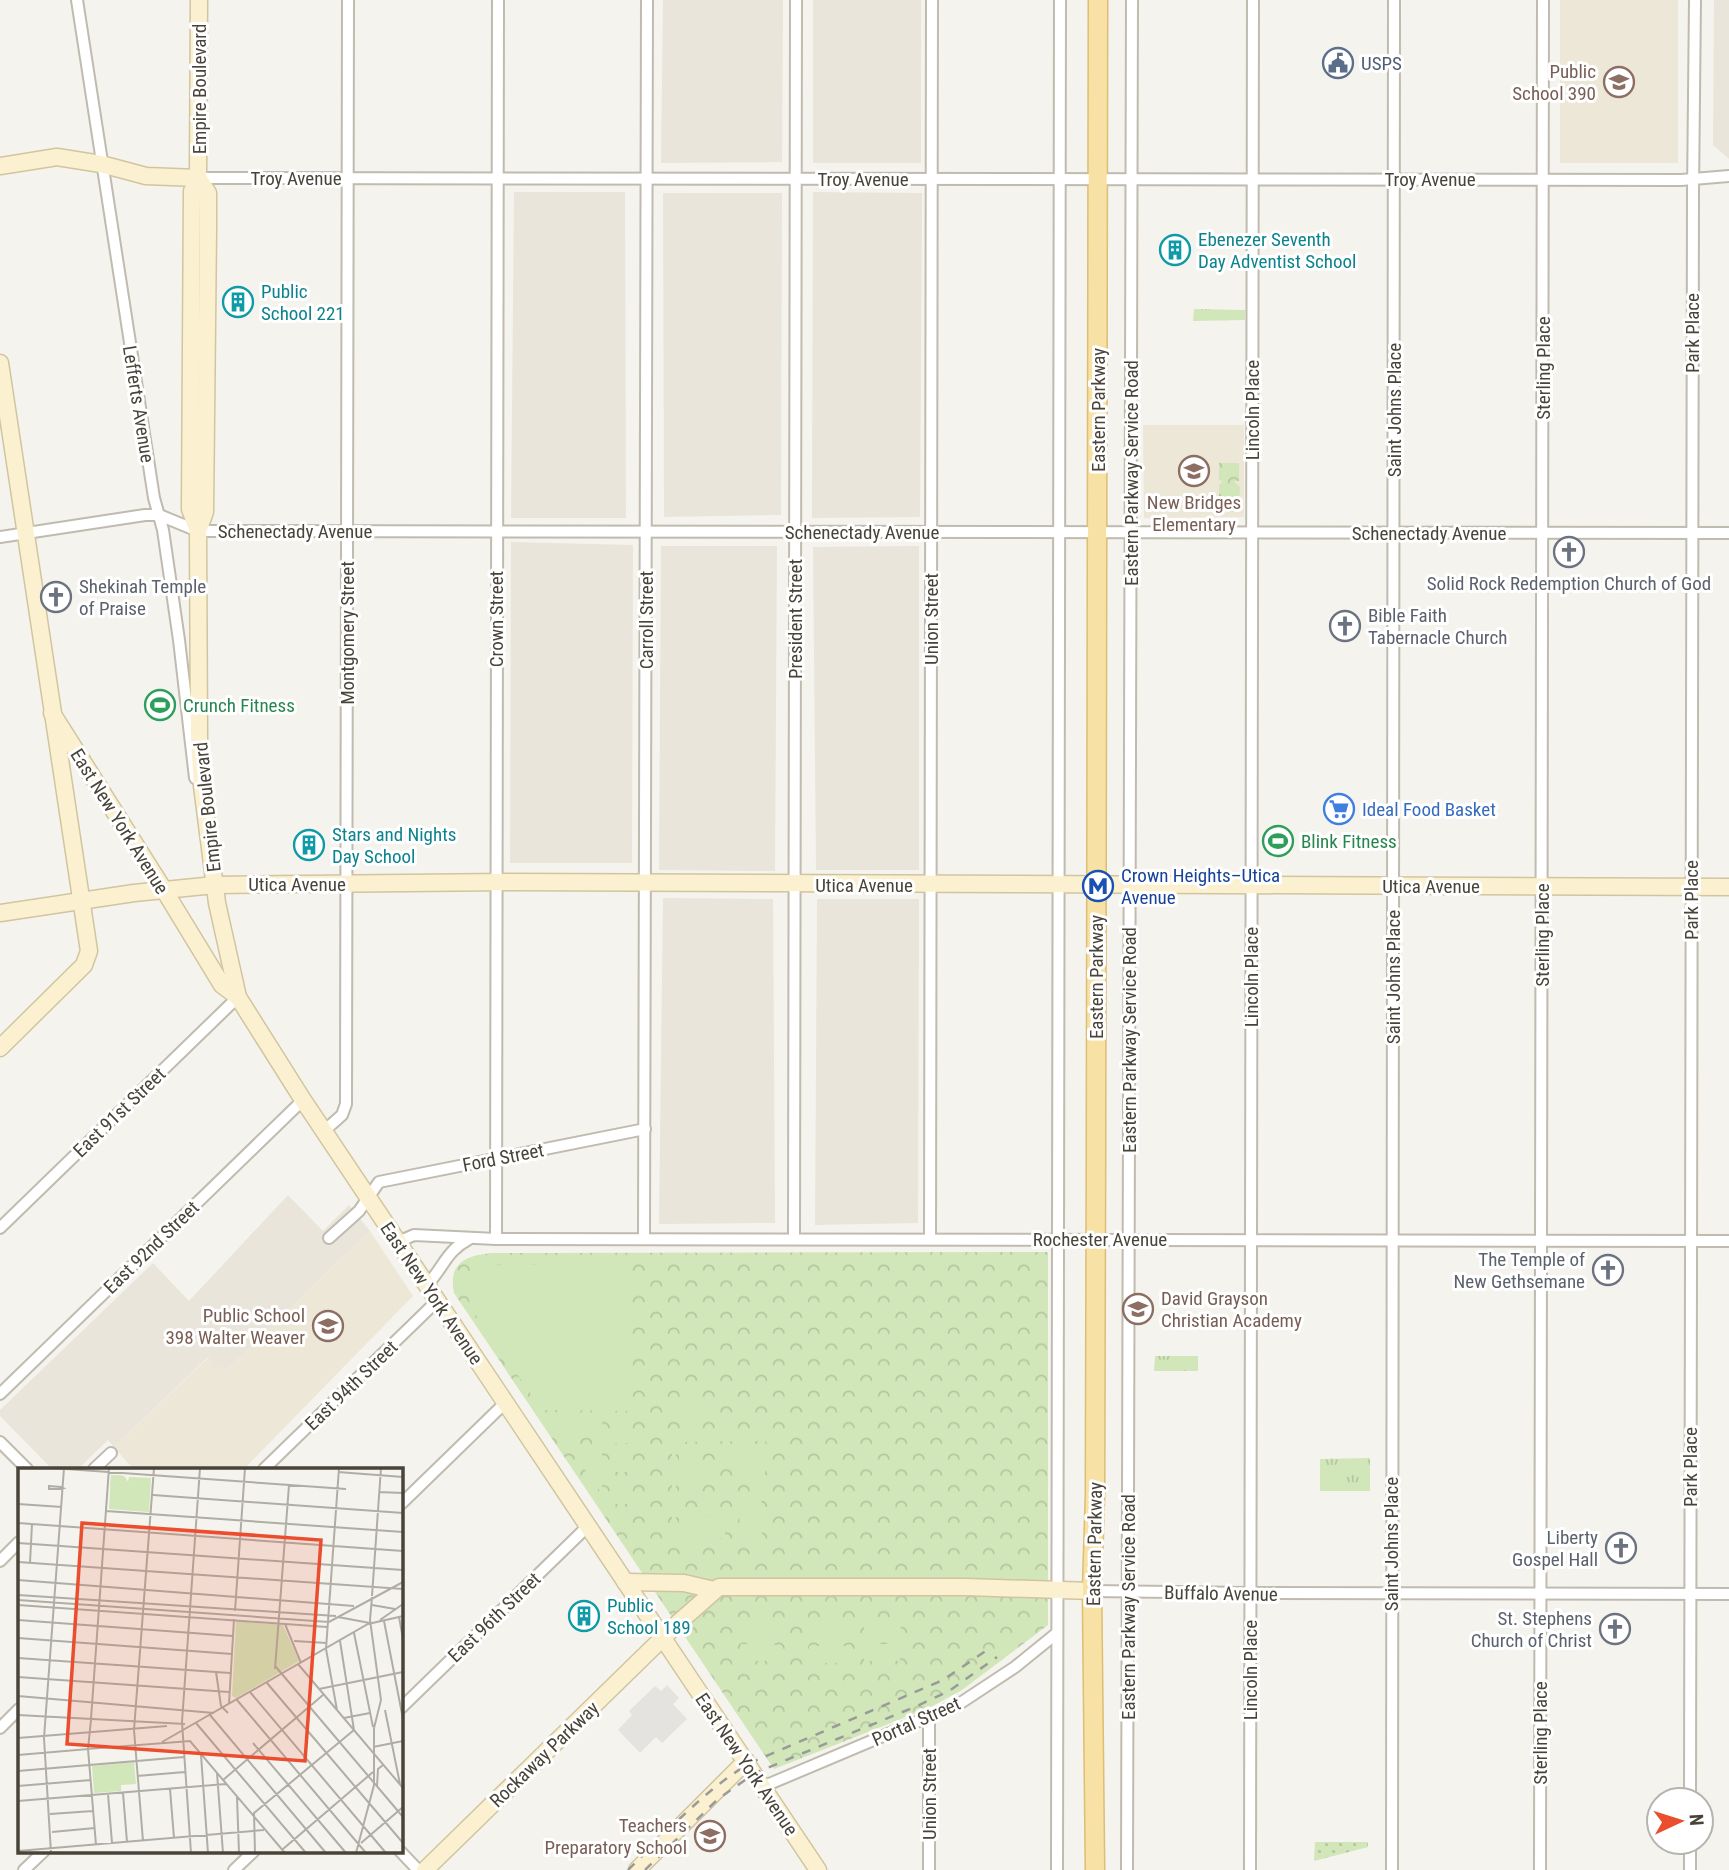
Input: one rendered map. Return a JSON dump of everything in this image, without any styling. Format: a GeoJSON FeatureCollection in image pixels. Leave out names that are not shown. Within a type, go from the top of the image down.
{"type":"FeatureCollection","features":[{"type":"Feature","properties":{"kind":"main road","name":"Empire Boulevard"},"geometry":{"type":"LineString","coordinates":[[199,0],[198,178],[192,191],[190,509],[198,531],[199,739],[205,807],[215,885],[238,997]]}},
{"type":"Feature","properties":{"kind":"main road","name":"Eastern Parkway"},"geometry":{"type":"LineString","coordinates":[[1095,1870],[1092,1591],[1096,1239],[1098,0]]}},
{"type":"Feature","properties":{"kind":"main road","name":"Troy Avenue"},"geometry":{"type":"LineString","coordinates":[[0,166],[57,157],[101,164],[145,176],[198,178]]}},
{"type":"Feature","properties":{"kind":"main road","name":"East New York Avenue"},"geometry":{"type":"LineString","coordinates":[[0,363],[89,942],[87,960],[0,1048]]}},
{"type":"Feature","properties":{"kind":"main road","name":"East New York Avenue"},"geometry":{"type":"LineString","coordinates":[[52,713],[222,985],[238,997],[368,1198],[818,1870]]}},
{"type":"Feature","properties":{"kind":"main road","name":"Utica Avenue"},"geometry":{"type":"LineString","coordinates":[[0,913],[215,885],[496,883],[1729,887]]}},
{"type":"Feature","properties":{"kind":"main road","name":"Buffalo Avenue"},"geometry":{"type":"LineString","coordinates":[[625,1582],[684,1583],[714,1590],[723,1586],[754,1586],[1092,1591]]}},
{"type":"Feature","properties":{"kind":"main road"},"geometry":{"type":"LineString","coordinates":[[663,1638],[714,1590]]}},
{"type":"Feature","properties":{"kind":"main road","name":"Rockaway Parkway"},"geometry":{"type":"LineString","coordinates":[[425,1870],[663,1638]]}},
{"type":"Feature","properties":{"kind":"main road"},"geometry":{"type":"LineString","coordinates":[[637,1870],[746,1762]]}},
{"type":"Feature","properties":{"kind":"street","name":"Lefferts Avenue"},"geometry":{"type":"LineString","coordinates":[[77,0],[154,498],[179,640],[194,773],[198,795],[205,807]]}},
{"type":"Feature","properties":{"kind":"street","name":"Montgomery Street"},"geometry":{"type":"LineString","coordinates":[[324,1131],[342,1115],[346,1104],[348,0]]}},
{"type":"Feature","properties":{"kind":"street","name":"Crown Street"},"geometry":{"type":"LineString","coordinates":[[496,1239],[498,0]]}},
{"type":"Feature","properties":{"kind":"street","name":"Carroll Street"},"geometry":{"type":"LineString","coordinates":[[644,1239],[647,0]]}},
{"type":"Feature","properties":{"kind":"street","name":"President Street"},"geometry":{"type":"LineString","coordinates":[[794,1238],[796,0]]}},
{"type":"Feature","properties":{"kind":"street","name":"Union Street"},"geometry":{"type":"LineString","coordinates":[[929,1239],[932,0]]}},
{"type":"Feature","properties":{"kind":"street"},"geometry":{"type":"LineString","coordinates":[[1057,1870],[1060,0]]}},
{"type":"Feature","properties":{"kind":"street","name":"Eastern Parkway Service Road"},"geometry":{"type":"LineString","coordinates":[[1127,1870],[1132,0]]}},
{"type":"Feature","properties":{"kind":"street","name":"Lincoln Place"},"geometry":{"type":"LineString","coordinates":[[1250,1870],[1253,0]]}},
{"type":"Feature","properties":{"kind":"street","name":"Saint Johns Place"},"geometry":{"type":"LineString","coordinates":[[1392,1870],[1394,0]]}},
{"type":"Feature","properties":{"kind":"street","name":"Sterling Place"},"geometry":{"type":"LineString","coordinates":[[1540,1870],[1544,0]]}},
{"type":"Feature","properties":{"kind":"street","name":"Park Place"},"geometry":{"type":"LineString","coordinates":[[1690,1786],[1695,0]]}},
{"type":"Feature","properties":{"kind":"street","name":"Troy Avenue"},"geometry":{"type":"LineString","coordinates":[[198,178],[1543,180],[1729,176]]}},
{"type":"Feature","properties":{"kind":"street","name":"Schenectady Avenue"},"geometry":{"type":"LineString","coordinates":[[0,537],[145,514],[159,515],[198,531],[1729,533]]}},
{"type":"Feature","properties":{"kind":"street","name":"East 91st Street"},"geometry":{"type":"LineString","coordinates":[[0,1228],[238,997]]}},
{"type":"Feature","properties":{"kind":"street","name":"East 92nd Street"},"geometry":{"type":"LineString","coordinates":[[0,1394],[303,1100]]}},
{"type":"Feature","properties":{"kind":"street","name":"Ford Street"},"geometry":{"type":"LineString","coordinates":[[329,1238],[359,1210],[379,1182],[645,1129]]}},
{"type":"Feature","properties":{"kind":"street","name":"Rochester Avenue"},"geometry":{"type":"LineString","coordinates":[[398,1242],[414,1235],[496,1239],[1729,1241]]}},
{"type":"Feature","properties":{"kind":"street"},"geometry":{"type":"LineString","coordinates":[[427,1285],[455,1247],[472,1238]]}},
{"type":"Feature","properties":{"kind":"street","name":"East 94th Street"},"geometry":{"type":"LineString","coordinates":[[265,1468],[437,1301]]}},
{"type":"Feature","properties":{"kind":"street"},"geometry":{"type":"LineString","coordinates":[[402,1503],[506,1402]]}},
{"type":"Feature","properties":{"kind":"street"},"geometry":{"type":"LineString","coordinates":[[0,1442],[26,1468]]}},
{"type":"Feature","properties":{"kind":"street"},"geometry":{"type":"LineString","coordinates":[[95,1468],[111,1453]]}},
{"type":"Feature","properties":{"kind":"street","name":"East 96th Street"},"geometry":{"type":"LineString","coordinates":[[402,1707],[588,1526]]}},
{"type":"Feature","properties":{"kind":"street"},"geometry":{"type":"LineString","coordinates":[[0,1560],[18,1543]]}},
{"type":"Feature","properties":{"kind":"street","name":"Buffalo Avenue"},"geometry":{"type":"LineString","coordinates":[[1092,1591],[1729,1594]]}},
{"type":"Feature","properties":{"kind":"street","name":"Portal Street"},"geometry":{"type":"LineString","coordinates":[[762,1787],[959,1704],[991,1684],[1058,1633]]}},
{"type":"Feature","properties":{"kind":"street"},"geometry":{"type":"LineString","coordinates":[[0,1728],[18,1710]]}},
{"type":"Feature","properties":{"kind":"street","name":"Union Street"},"geometry":{"type":"LineString","coordinates":[[929,1718],[929,1870]]}},
{"type":"Feature","properties":{"kind":"street"},"geometry":{"type":"LineString","coordinates":[[24,1870],[42,1853]]}},
{"type":"Feature","properties":{"kind":"street"},"geometry":{"type":"LineString","coordinates":[[234,1870],[252,1853]]}},
{"type":"Feature","properties":{"kind":"street"},"geometry":{"type":"LineString","coordinates":[[402,1853],[418,1870]]}},
{"type":"Feature","properties":{"kind":"shaded area"},"geometry":{"type":"Polygon","coordinates":[[[663,0],[783,0],[782,162],[661,163],[663,0]]]}},
{"type":"Feature","properties":{"kind":"shaded area"},"geometry":{"type":"Polygon","coordinates":[[[813,0],[921,0],[921,163],[813,163],[813,0]]]}},
{"type":"Feature","properties":{"kind":"shaded area","name":"Public School 390"},"geometry":{"type":"Polygon","coordinates":[[[1560,0],[1678,0],[1678,163],[1560,163],[1560,0]]]}},
{"type":"Feature","properties":{"kind":"shaded area"},"geometry":{"type":"Polygon","coordinates":[[[1714,0],[1729,0],[1729,159],[1713,145],[1714,0]]]}},
{"type":"Feature","properties":{"kind":"shaded area"},"geometry":{"type":"Polygon","coordinates":[[[514,192],[625,192],[626,518],[511,518],[514,192]]]}},
{"type":"Feature","properties":{"kind":"shaded area"},"geometry":{"type":"Polygon","coordinates":[[[813,192],[922,193],[920,517],[812,518],[813,192]]]}},
{"type":"Feature","properties":{"kind":"shaded area"},"geometry":{"type":"Polygon","coordinates":[[[663,193],[782,193],[781,515],[664,517],[663,193]]]}},
{"type":"Feature","properties":{"kind":"shaded area","name":"New Bridges Elementary"},"geometry":{"type":"Polygon","coordinates":[[[1143,425],[1244,425],[1244,517],[1144,518],[1143,425]]]}},
{"type":"Feature","properties":{"kind":"shaded area"},"geometry":{"type":"Polygon","coordinates":[[[511,542],[633,545],[632,863],[510,863],[511,542]]]}},
{"type":"Feature","properties":{"kind":"shaded area"},"geometry":{"type":"Polygon","coordinates":[[[661,546],[777,546],[775,871],[659,870],[661,546]]]}},
{"type":"Feature","properties":{"kind":"shaded area"},"geometry":{"type":"Polygon","coordinates":[[[919,546],[919,870],[816,870],[813,547],[919,546]]]}},
{"type":"Feature","properties":{"kind":"shaded area"},"geometry":{"type":"Polygon","coordinates":[[[663,898],[773,899],[775,1223],[659,1224],[663,898]]]}},
{"type":"Feature","properties":{"kind":"shaded area"},"geometry":{"type":"Polygon","coordinates":[[[817,899],[919,899],[918,1223],[815,1225],[817,899]]]}},
{"type":"Feature","properties":{"kind":"shaded area"},"geometry":{"type":"Polygon","coordinates":[[[288,1195],[323,1231],[349,1205],[370,1231],[226,1371],[215,1371],[210,1366],[208,1357],[114,1447],[108,1440],[79,1468],[51,1468],[0,1416],[0,1410],[153,1263],[189,1301],[288,1195]]]}},
{"type":"Feature","properties":{"kind":"shaded area","name":"Public School 398 Walter Weaver"},"geometry":{"type":"Polygon","coordinates":[[[370,1231],[413,1296],[245,1468],[132,1468],[114,1447],[209,1357],[214,1362],[211,1366],[214,1370],[220,1365],[226,1371],[370,1231]]]}},
{"type":"Feature","properties":{"kind":"shaded area"},"geometry":{"type":"Polygon","coordinates":[[[667,1685],[679,1698],[673,1704],[687,1719],[662,1743],[656,1737],[640,1753],[618,1730],[632,1715],[629,1711],[655,1686],[661,1691],[667,1685]]]}},
{"type":"Feature","properties":{"kind":"green space"},"geometry":{"type":"Polygon","coordinates":[[[1194,309],[1245,310],[1245,320],[1193,321],[1194,309]]]}},
{"type":"Feature","properties":{"kind":"green space"},"geometry":{"type":"Polygon","coordinates":[[[1219,463],[1239,463],[1239,481],[1234,481],[1240,487],[1239,502],[1233,512],[1222,512],[1222,507],[1225,506],[1219,500],[1219,485],[1223,481],[1219,480],[1219,463]]]}},
{"type":"Feature","properties":{"kind":"green space"},"geometry":{"type":"Polygon","coordinates":[[[1048,1252],[1048,1625],[962,1690],[929,1708],[774,1769],[454,1293],[453,1283],[456,1268],[466,1259],[491,1253],[1048,1252]]]}},
{"type":"Feature","properties":{"kind":"green space"},"geometry":{"type":"Polygon","coordinates":[[[616,1264],[629,1278],[630,1411],[542,1410],[471,1308],[467,1287],[470,1277],[488,1265],[616,1264]]]}},
{"type":"Feature","properties":{"kind":"green space"},"geometry":{"type":"Polygon","coordinates":[[[1155,1356],[1198,1356],[1198,1371],[1154,1371],[1155,1356]]]}},
{"type":"Feature","properties":{"kind":"green space"},"geometry":{"type":"Polygon","coordinates":[[[680,1403],[701,1403],[701,1433],[692,1433],[692,1412],[689,1412],[690,1433],[680,1434],[680,1403]]]}},
{"type":"Feature","properties":{"kind":"green space"},"geometry":{"type":"Polygon","coordinates":[[[563,1416],[602,1416],[602,1438],[563,1437],[563,1416]]]}},
{"type":"Feature","properties":{"kind":"green space"},"geometry":{"type":"Polygon","coordinates":[[[610,1416],[629,1416],[629,1443],[610,1443],[610,1416]]]}},
{"type":"Feature","properties":{"kind":"green space"},"geometry":{"type":"Polygon","coordinates":[[[678,1437],[765,1437],[770,1440],[770,1545],[677,1547],[672,1544],[672,1442],[678,1437]],[[765,1441],[676,1442],[676,1542],[768,1542],[768,1444],[765,1441]]]}},
{"type":"Feature","properties":{"kind":"green space"},"geometry":{"type":"Polygon","coordinates":[[[730,1444],[765,1444],[765,1479],[748,1481],[734,1475],[727,1461],[730,1444]]]}},
{"type":"Feature","properties":{"kind":"green space"},"geometry":{"type":"Polygon","coordinates":[[[611,1445],[630,1445],[630,1472],[612,1472],[611,1445]]]}},
{"type":"Feature","properties":{"kind":"green space"},"geometry":{"type":"Polygon","coordinates":[[[569,1447],[602,1447],[602,1494],[569,1447]]]}},
{"type":"Feature","properties":{"kind":"green space"},"geometry":{"type":"Polygon","coordinates":[[[679,1448],[701,1448],[701,1494],[679,1494],[679,1448]]]}},
{"type":"Feature","properties":{"kind":"green space"},"geometry":{"type":"Polygon","coordinates":[[[1370,1458],[1370,1491],[1320,1491],[1320,1459],[1370,1458]]]}},
{"type":"Feature","properties":{"kind":"green space"},"geometry":{"type":"Polygon","coordinates":[[[610,1476],[628,1476],[628,1504],[610,1504],[610,1476]]]}},
{"type":"Feature","properties":{"kind":"green space"},"geometry":{"type":"Polygon","coordinates":[[[739,1493],[761,1493],[762,1539],[740,1539],[739,1493]]]}},
{"type":"Feature","properties":{"kind":"green space"},"geometry":{"type":"Polygon","coordinates":[[[725,1516],[725,1538],[679,1539],[679,1517],[725,1516]]]}},
{"type":"Feature","properties":{"kind":"green space"},"geometry":{"type":"Polygon","coordinates":[[[741,1623],[778,1623],[778,1639],[741,1639],[741,1623]]]}},
{"type":"Feature","properties":{"kind":"green space"},"geometry":{"type":"Polygon","coordinates":[[[864,1623],[901,1623],[900,1640],[864,1640],[864,1623]]]}},
{"type":"Feature","properties":{"kind":"green space"},"geometry":{"type":"Polygon","coordinates":[[[810,1624],[846,1625],[846,1641],[809,1641],[810,1624]]]}},
{"type":"Feature","properties":{"kind":"green space"},"geometry":{"type":"Polygon","coordinates":[[[741,1644],[778,1645],[778,1661],[741,1661],[741,1644]]]}},
{"type":"Feature","properties":{"kind":"green space"},"geometry":{"type":"Polygon","coordinates":[[[864,1644],[900,1644],[900,1661],[864,1661],[864,1644]]]}},
{"type":"Feature","properties":{"kind":"green space"},"geometry":{"type":"Polygon","coordinates":[[[809,1646],[846,1646],[846,1663],[809,1663],[809,1646]]]}},
{"type":"Feature","properties":{"kind":"green space"},"geometry":{"type":"Polygon","coordinates":[[[1315,1842],[1368,1842],[1368,1847],[1314,1861],[1315,1842]]]}},
{"type":"Feature","properties":{"kind":"railway"},"geometry":{"type":"LineString","coordinates":[[628,1870],[701,1799],[750,1763],[943,1680],[990,1648]]}},
{"type":"Feature","properties":{"kind":"railway"},"geometry":{"type":"LineString","coordinates":[[645,1870],[718,1799],[755,1773],[949,1691],[997,1657]]}},
{"type":"Feature","properties":{"kind":"place","name":"USPS"},"geometry":{"type":"Point","coordinates":[1338,63]}},
{"type":"Feature","properties":{"kind":"place","name":"Public School 390"},"geometry":{"type":"Point","coordinates":[1619,82]}},
{"type":"Feature","properties":{"kind":"place","name":"Ebenezer Seventh Day Adventist School"},"geometry":{"type":"Point","coordinates":[1175,250]}},
{"type":"Feature","properties":{"kind":"place","name":"Public School 221"},"geometry":{"type":"Point","coordinates":[238,302]}},
{"type":"Feature","properties":{"kind":"place","name":"New Bridges Elementary"},"geometry":{"type":"Point","coordinates":[1194,471]}},
{"type":"Feature","properties":{"kind":"place","name":"Solid Rock Redemption Church of God"},"geometry":{"type":"Point","coordinates":[1569,552]}},
{"type":"Feature","properties":{"kind":"place","name":"Shekinah Temple of Praise"},"geometry":{"type":"Point","coordinates":[56,597]}},
{"type":"Feature","properties":{"kind":"place","name":"Bible Faith Tabernacle Church"},"geometry":{"type":"Point","coordinates":[1345,626]}},
{"type":"Feature","properties":{"kind":"place","name":"Crunch Fitness"},"geometry":{"type":"Point","coordinates":[160,705]}},
{"type":"Feature","properties":{"kind":"place","name":"Ideal Food Basket"},"geometry":{"type":"Point","coordinates":[1339,809]}},
{"type":"Feature","properties":{"kind":"place","name":"Blink Fitness"},"geometry":{"type":"Point","coordinates":[1278,841]}},
{"type":"Feature","properties":{"kind":"place","name":"Stars and Nights Day School"},"geometry":{"type":"Point","coordinates":[309,845]}},
{"type":"Feature","properties":{"kind":"place","name":"Crown Heights–Utica Avenue"},"geometry":{"type":"Point","coordinates":[1098,886]}},
{"type":"Feature","properties":{"kind":"place","name":"The Temple of New Gethsemane"},"geometry":{"type":"Point","coordinates":[1608,1270]}},
{"type":"Feature","properties":{"kind":"place","name":"David Grayson Christian Academy"},"geometry":{"type":"Point","coordinates":[1138,1309]}},
{"type":"Feature","properties":{"kind":"place","name":"Public School 398 Walter Weaver"},"geometry":{"type":"Point","coordinates":[328,1326]}},
{"type":"Feature","properties":{"kind":"place","name":"Liberty Gospel Hall"},"geometry":{"type":"Point","coordinates":[1621,1548]}},
{"type":"Feature","properties":{"kind":"place","name":"Public School 189"},"geometry":{"type":"Point","coordinates":[584,1616]}},
{"type":"Feature","properties":{"kind":"place","name":"St. Stephens Church of Christ"},"geometry":{"type":"Point","coordinates":[1615,1629]}},
{"type":"Feature","properties":{"kind":"place","name":"Teachers Preparatory School"},"geometry":{"type":"Point","coordinates":[710,1836]}}]}
